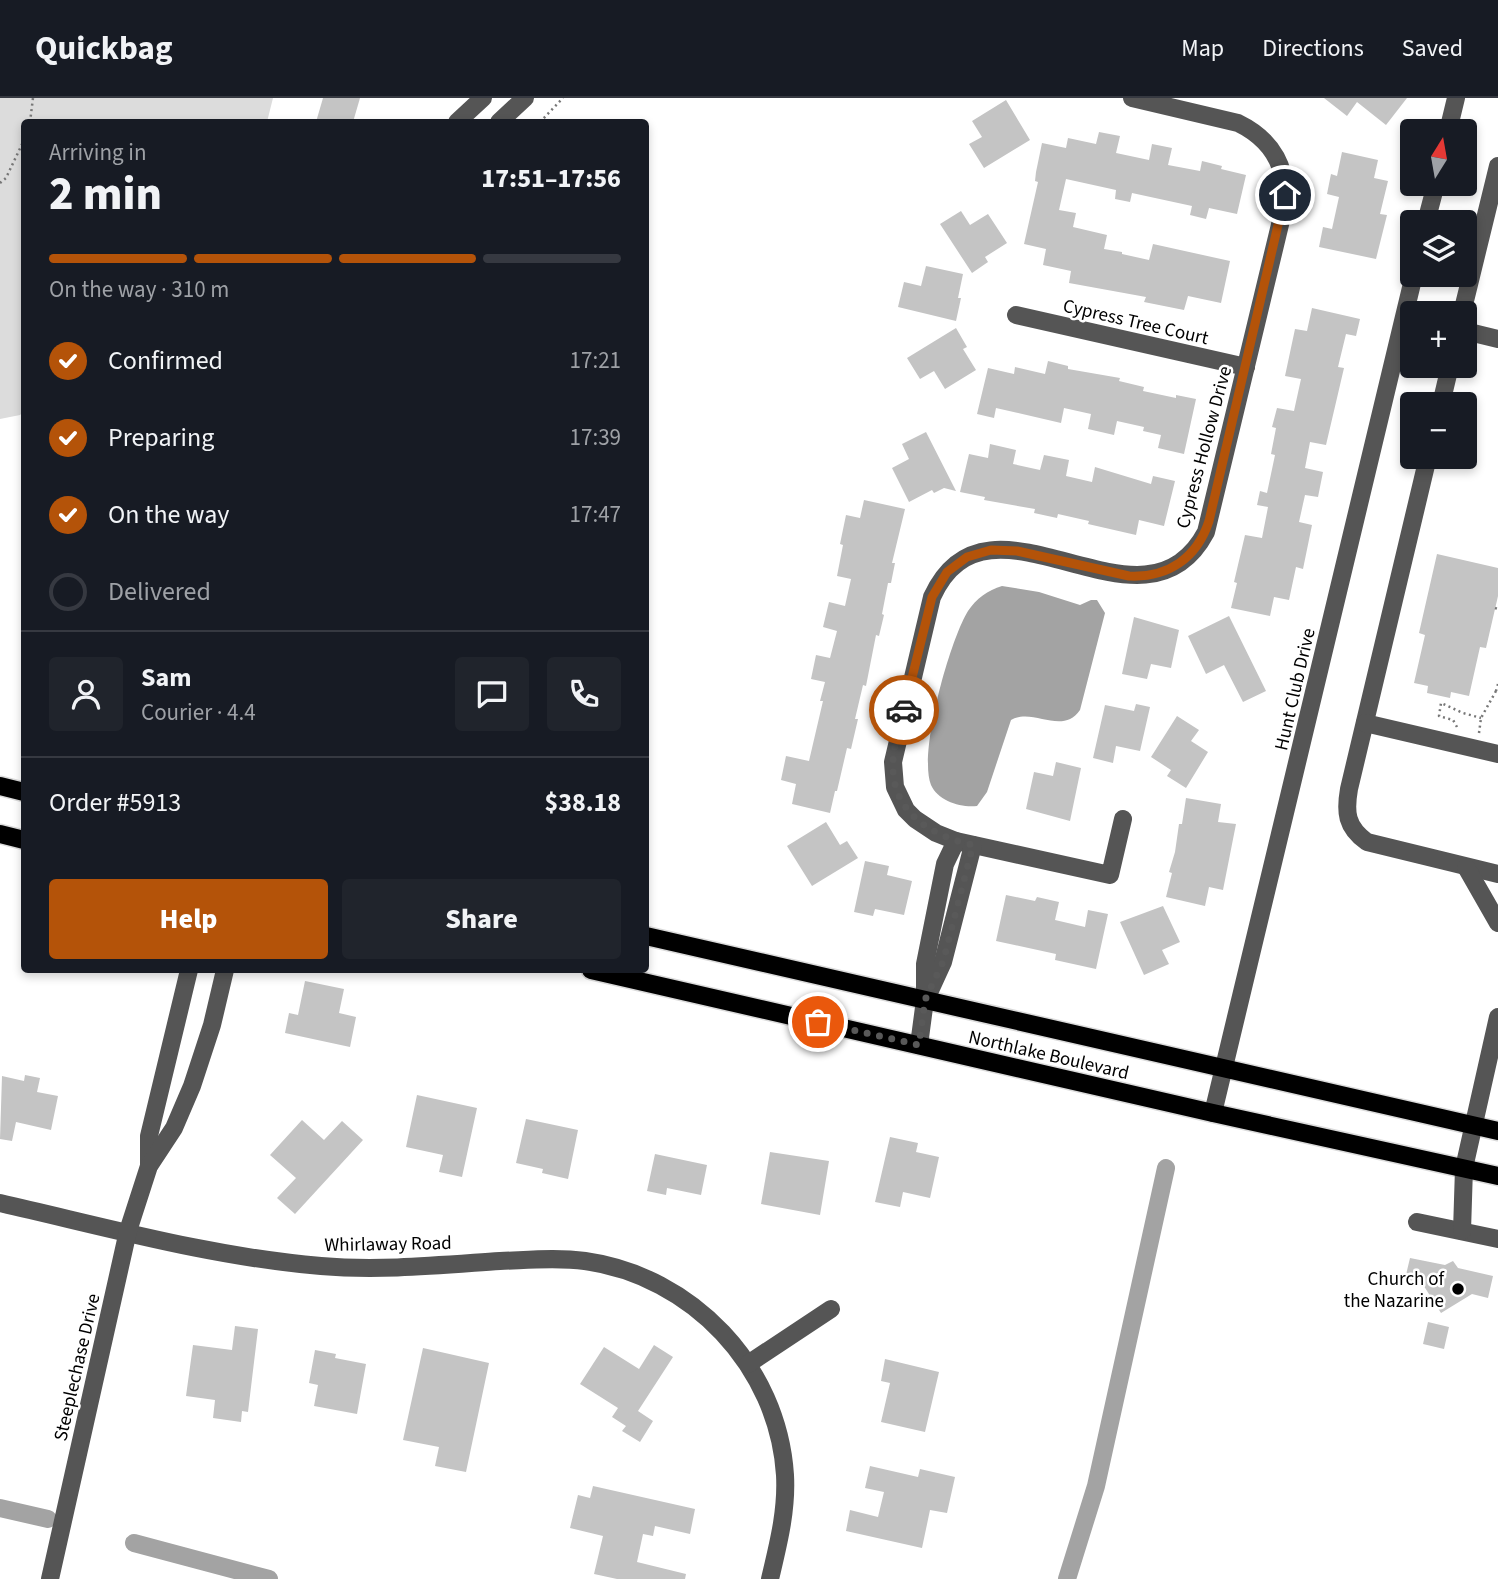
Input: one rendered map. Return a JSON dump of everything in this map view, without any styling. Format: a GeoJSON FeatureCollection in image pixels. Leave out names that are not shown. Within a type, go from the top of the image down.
{"type":"FeatureCollection","features":[{"type":"Feature","properties":{"kind":"main road"},"geometry":{"type":"LineString","coordinates":[[0,786],[21,791]]}},
{"type":"Feature","properties":{"kind":"main road"},"geometry":{"type":"LineString","coordinates":[[0,834],[21,839]]}},
{"type":"Feature","properties":{"kind":"main road","name":"Northlake Boulevard"},"geometry":{"type":"LineString","coordinates":[[649,937],[1498,1131]]}},
{"type":"Feature","properties":{"kind":"main road","name":"Northlake Boulevard"},"geometry":{"type":"LineString","coordinates":[[604,973],[1498,1176]]}},
{"type":"Feature","properties":{"kind":"street"},"geometry":{"type":"LineString","coordinates":[[460,119],[483,98]]}},
{"type":"Feature","properties":{"kind":"street"},"geometry":{"type":"LineString","coordinates":[[502,119],[525,98]]}},
{"type":"Feature","properties":{"kind":"street","name":"Cypress Hollow Drive"},"geometry":{"type":"LineString","coordinates":[[1123,819],[1110,874],[964,843],[936,833],[915,819],[900,799],[893,775],[894,750],[932,597],[937,585],[957,563],[991,550],[1017,551],[1129,576],[1154,575],[1177,566],[1192,554],[1206,532],[1284,208],[1283,170],[1260,135],[1238,123],[1132,98]]}},
{"type":"Feature","properties":{"kind":"street"},"geometry":{"type":"LineString","coordinates":[[1451,119],[1456,98]]}},
{"type":"Feature","properties":{"kind":"street"},"geometry":{"type":"LineString","coordinates":[[1465,301],[1498,166]]}},
{"type":"Feature","properties":{"kind":"street","name":"Hunt Club Drive"},"geometry":{"type":"LineString","coordinates":[[1213,1113],[1411,287]]}},
{"type":"Feature","properties":{"kind":"street","name":"Cypress Tree Court"},"geometry":{"type":"LineString","coordinates":[[1016,315],[1246,368]]}},
{"type":"Feature","properties":{"kind":"street"},"geometry":{"type":"LineString","coordinates":[[1477,334],[1498,339]]}},
{"type":"Feature","properties":{"kind":"street"},"geometry":{"type":"LineString","coordinates":[[1425,469],[1347,803],[1348,820],[1352,829],[1367,842],[1498,874]]}},
{"type":"Feature","properties":{"kind":"street"},"geometry":{"type":"LineString","coordinates":[[1365,723],[1498,754]]}},
{"type":"Feature","properties":{"kind":"street"},"geometry":{"type":"LineString","coordinates":[[919,1045],[925,1000],[925,964],[944,864],[964,843]]}},
{"type":"Feature","properties":{"kind":"street"},"geometry":{"type":"LineString","coordinates":[[1466,867],[1498,923]]}},
{"type":"Feature","properties":{"kind":"street","name":"Steeplechase Drive"},"geometry":{"type":"LineString","coordinates":[[149,1166],[149,1136],[188,973]]}},
{"type":"Feature","properties":{"kind":"street","name":"Steeplechase Drive"},"geometry":{"type":"LineString","coordinates":[[50,1579],[128,1231],[149,1166],[174,1128],[192,1086],[212,1025],[224,973]]}},
{"type":"Feature","properties":{"kind":"street"},"geometry":{"type":"LineString","coordinates":[[1462,1231],[1464,1168],[1498,1017]]}},
{"type":"Feature","properties":{"kind":"street","name":"Whirlaway Road"},"geometry":{"type":"LineString","coordinates":[[0,1203],[218,1252],[271,1261],[377,1268],[554,1259],[584,1261],[642,1276],[694,1306],[727,1337],[748,1364],[773,1416],[781,1445],[785,1505],[770,1579]]}},
{"type":"Feature","properties":{"kind":"street"},"geometry":{"type":"LineString","coordinates":[[1418,1222],[1498,1239]]}},
{"type":"Feature","properties":{"kind":"street"},"geometry":{"type":"LineString","coordinates":[[748,1364],[831,1310]]}},
{"type":"Feature","properties":{"kind":"path"},"geometry":{"type":"LineString","coordinates":[[30,119],[33,98]]}},
{"type":"Feature","properties":{"kind":"path"},"geometry":{"type":"LineString","coordinates":[[543,119],[563,98]]}},
{"type":"Feature","properties":{"kind":"path"},"geometry":{"type":"LineString","coordinates":[[0,183],[6,178],[21,146]]}},
{"type":"Feature","properties":{"kind":"path"},"geometry":{"type":"LineString","coordinates":[[1478,738],[1482,718],[1497,692],[1498,684]]}},
{"type":"Feature","properties":{"kind":"path"},"geometry":{"type":"LineString","coordinates":[[1439,716],[1441,703],[1482,718]]}},
{"type":"Feature","properties":{"kind":"shaded area"},"geometry":{"type":"Polygon","coordinates":[[[0,98],[273,98],[268,119],[21,119],[21,414],[0,419],[0,98]]]}},
{"type":"Feature","properties":{"kind":"shaded area"},"geometry":{"type":"Polygon","coordinates":[[[1002,586],[1039,592],[1080,605],[1097,600],[1105,613],[1080,710],[1065,721],[1029,717],[1011,720],[987,792],[977,806],[964,806],[944,799],[931,785],[928,770],[932,724],[945,670],[968,611],[983,596],[1002,586]]]}},
{"type":"Feature","properties":{"kind":"building"},"geometry":{"type":"Polygon","coordinates":[[[323,98],[360,98],[354,119],[317,119],[323,98]]]}},
{"type":"Feature","properties":{"kind":"building"},"geometry":{"type":"Polygon","coordinates":[[[1324,98],[1407,98],[1386,125],[1357,102],[1347,116],[1324,98]]]}},
{"type":"Feature","properties":{"kind":"building"},"geometry":{"type":"Polygon","coordinates":[[[1006,100],[1030,140],[984,168],[969,144],[982,137],[972,121],[1006,100]]]}},
{"type":"Feature","properties":{"kind":"building"},"geometry":{"type":"Polygon","coordinates":[[[1099,132],[1120,136],[1116,153],[1149,160],[1152,144],[1172,148],[1168,165],[1200,171],[1202,161],[1246,175],[1237,214],[1209,208],[1206,219],[1190,215],[1192,206],[1132,193],[1130,202],[1115,199],[1116,190],[1066,179],[1059,210],[1076,213],[1073,227],[1107,235],[1104,249],[1149,260],[1153,244],[1230,261],[1221,303],[1188,296],[1184,310],[1144,302],[1146,297],[1069,283],[1071,271],[1043,265],[1046,249],[1024,244],[1038,182],[1035,181],[1042,143],[1066,148],[1068,138],[1096,144],[1099,132]]]}},
{"type":"Feature","properties":{"kind":"building"},"geometry":{"type":"Polygon","coordinates":[[[1342,152],[1378,160],[1374,178],[1388,181],[1380,214],[1387,215],[1376,259],[1319,247],[1323,227],[1332,229],[1339,197],[1327,194],[1331,174],[1337,176],[1342,152]]]}},
{"type":"Feature","properties":{"kind":"building"},"geometry":{"type":"Polygon","coordinates":[[[961,211],[970,225],[988,214],[1007,243],[985,257],[988,262],[972,273],[940,224],[961,211]]]}},
{"type":"Feature","properties":{"kind":"building"},"geometry":{"type":"Polygon","coordinates":[[[926,266],[963,274],[956,321],[898,307],[904,282],[921,286],[926,266]]]}},
{"type":"Feature","properties":{"kind":"building"},"geometry":{"type":"Polygon","coordinates":[[[1312,308],[1360,319],[1356,336],[1346,334],[1338,367],[1344,368],[1326,445],[1310,442],[1305,468],[1323,472],[1318,497],[1305,495],[1299,522],[1312,525],[1303,569],[1296,567],[1289,600],[1274,597],[1270,616],[1231,608],[1237,583],[1234,582],[1245,535],[1262,538],[1268,507],[1257,505],[1260,491],[1267,493],[1275,455],[1271,454],[1276,428],[1272,427],[1277,408],[1294,411],[1301,379],[1285,376],[1295,329],[1307,331],[1312,308]]]}},
{"type":"Feature","properties":{"kind":"building"},"geometry":{"type":"Polygon","coordinates":[[[956,328],[967,347],[963,349],[976,370],[945,389],[934,371],[920,379],[907,358],[956,328]]]}},
{"type":"Feature","properties":{"kind":"building"},"geometry":{"type":"Polygon","coordinates":[[[1048,361],[1068,366],[1068,369],[1120,378],[1119,381],[1144,387],[1143,391],[1196,399],[1184,454],[1158,448],[1161,435],[1143,431],[1144,427],[1117,421],[1114,435],[1088,429],[1091,414],[1064,408],[1061,423],[996,408],[994,418],[977,414],[988,368],[1014,374],[1015,367],[1045,374],[1048,361]]]}},
{"type":"Feature","properties":{"kind":"building"},"geometry":{"type":"Polygon","coordinates":[[[926,432],[956,491],[944,488],[934,493],[932,490],[909,502],[892,468],[909,459],[902,444],[926,432]]]}},
{"type":"Feature","properties":{"kind":"building"},"geometry":{"type":"Polygon","coordinates":[[[990,444],[1016,450],[1013,464],[1040,470],[1044,455],[1069,460],[1066,476],[1092,482],[1095,467],[1151,484],[1153,476],[1175,481],[1164,526],[1139,520],[1136,535],[1058,514],[1057,518],[1034,513],[1035,509],[984,500],[985,497],[960,492],[969,454],[988,458],[990,444]]]}},
{"type":"Feature","properties":{"kind":"building"},"geometry":{"type":"Polygon","coordinates":[[[864,500],[905,509],[879,636],[876,635],[866,686],[863,685],[851,749],[847,748],[830,813],[792,804],[796,784],[781,780],[786,756],[809,761],[825,682],[811,679],[816,655],[830,658],[837,631],[823,627],[829,602],[845,606],[851,579],[837,576],[846,515],[860,518],[864,500]]]}},
{"type":"Feature","properties":{"kind":"building"},"geometry":{"type":"Polygon","coordinates":[[[1437,554],[1498,568],[1498,596],[1486,648],[1480,647],[1469,696],[1451,692],[1450,698],[1427,693],[1428,686],[1414,683],[1425,635],[1419,633],[1437,554]]]}},
{"type":"Feature","properties":{"kind":"building"},"geometry":{"type":"Polygon","coordinates":[[[1229,616],[1266,691],[1243,702],[1224,665],[1206,674],[1188,636],[1229,616]]]}},
{"type":"Feature","properties":{"kind":"building"},"geometry":{"type":"Polygon","coordinates":[[[1134,617],[1179,630],[1171,668],[1151,664],[1147,679],[1122,674],[1134,617]]]}},
{"type":"Feature","properties":{"kind":"building"},"geometry":{"type":"Polygon","coordinates":[[[1136,704],[1150,707],[1140,751],[1116,746],[1113,763],[1093,758],[1105,705],[1134,711],[1136,704]]]}},
{"type":"Feature","properties":{"kind":"building"},"geometry":{"type":"Polygon","coordinates":[[[1177,716],[1199,730],[1191,741],[1208,752],[1186,788],[1167,776],[1171,770],[1151,757],[1177,716]]]}},
{"type":"Feature","properties":{"kind":"building"},"geometry":{"type":"Polygon","coordinates":[[[1056,762],[1081,768],[1070,821],[1026,809],[1034,772],[1053,776],[1056,762]]]}},
{"type":"Feature","properties":{"kind":"building"},"geometry":{"type":"Polygon","coordinates":[[[1186,798],[1221,804],[1218,822],[1236,824],[1223,890],[1209,887],[1205,906],[1166,897],[1186,798]]]}},
{"type":"Feature","properties":{"kind":"building"},"geometry":{"type":"Polygon","coordinates":[[[826,822],[840,845],[847,841],[858,858],[812,886],[787,846],[826,822]]]}},
{"type":"Feature","properties":{"kind":"building"},"geometry":{"type":"Polygon","coordinates":[[[865,861],[889,866],[887,875],[912,881],[904,915],[875,909],[873,916],[854,912],[865,861]]]}},
{"type":"Feature","properties":{"kind":"building"},"geometry":{"type":"Polygon","coordinates":[[[1006,895],[1035,901],[1037,897],[1059,902],[1055,920],[1085,927],[1088,910],[1108,914],[1096,969],[1055,960],[1056,954],[996,941],[1006,895]]]}},
{"type":"Feature","properties":{"kind":"building"},"geometry":{"type":"Polygon","coordinates":[[[1163,906],[1180,942],[1162,950],[1169,964],[1144,975],[1120,922],[1163,906]]]}},
{"type":"Feature","properties":{"kind":"building"},"geometry":{"type":"Polygon","coordinates":[[[305,981],[344,989],[339,1013],[356,1017],[350,1047],[285,1033],[289,1013],[298,1015],[305,981]]]}},
{"type":"Feature","properties":{"kind":"building"},"geometry":{"type":"Polygon","coordinates":[[[25,1075],[40,1078],[37,1092],[58,1096],[51,1130],[16,1122],[12,1141],[0,1139],[2,1076],[24,1081],[25,1075]]]}},
{"type":"Feature","properties":{"kind":"building"},"geometry":{"type":"Polygon","coordinates":[[[417,1095],[477,1108],[462,1177],[439,1172],[443,1155],[406,1147],[417,1095]]]}},
{"type":"Feature","properties":{"kind":"building"},"geometry":{"type":"Polygon","coordinates":[[[526,1119],[578,1130],[568,1179],[542,1173],[543,1169],[516,1163],[526,1119]]]}},
{"type":"Feature","properties":{"kind":"building"},"geometry":{"type":"Polygon","coordinates":[[[302,1120],[324,1140],[342,1121],[363,1140],[295,1214],[277,1198],[296,1178],[270,1155],[302,1120]]]}},
{"type":"Feature","properties":{"kind":"building"},"geometry":{"type":"Polygon","coordinates":[[[890,1137],[918,1143],[916,1152],[939,1157],[930,1198],[903,1192],[900,1207],[875,1202],[890,1137]]]}},
{"type":"Feature","properties":{"kind":"building"},"geometry":{"type":"Polygon","coordinates":[[[770,1152],[829,1161],[820,1215],[761,1204],[770,1152]]]}},
{"type":"Feature","properties":{"kind":"building"},"geometry":{"type":"Polygon","coordinates":[[[655,1154],[707,1165],[701,1195],[667,1188],[666,1195],[647,1191],[655,1154]]]}},
{"type":"Feature","properties":{"kind":"building","name":"Church of the Nazarine"},"geometry":{"type":"Polygon","coordinates":[[[1410,1258],[1445,1265],[1453,1261],[1458,1268],[1493,1276],[1488,1298],[1472,1294],[1441,1313],[1422,1283],[1405,1279],[1410,1258]]]}},
{"type":"Feature","properties":{"kind":"building"},"geometry":{"type":"Polygon","coordinates":[[[1428,1322],[1449,1327],[1444,1349],[1423,1344],[1428,1322]]]}},
{"type":"Feature","properties":{"kind":"building"},"geometry":{"type":"Polygon","coordinates":[[[235,1326],[258,1329],[248,1412],[242,1411],[241,1422],[213,1418],[215,1400],[186,1396],[193,1345],[232,1350],[235,1326]]]}},
{"type":"Feature","properties":{"kind":"building"},"geometry":{"type":"Polygon","coordinates":[[[654,1345],[673,1357],[638,1411],[653,1421],[640,1442],[622,1431],[626,1426],[612,1417],[618,1408],[580,1384],[604,1347],[639,1369],[654,1345]]]}},
{"type":"Feature","properties":{"kind":"building"},"geometry":{"type":"Polygon","coordinates":[[[423,1348],[489,1363],[466,1472],[435,1466],[439,1447],[403,1440],[423,1348]]]}},
{"type":"Feature","properties":{"kind":"building"},"geometry":{"type":"Polygon","coordinates":[[[315,1350],[336,1354],[335,1358],[366,1364],[357,1414],[314,1406],[318,1385],[309,1383],[315,1350]]]}},
{"type":"Feature","properties":{"kind":"building"},"geometry":{"type":"Polygon","coordinates":[[[885,1359],[939,1372],[925,1432],[881,1422],[890,1383],[881,1381],[885,1359]]]}},
{"type":"Feature","properties":{"kind":"building"},"geometry":{"type":"Polygon","coordinates":[[[870,1466],[918,1477],[920,1469],[955,1477],[947,1513],[930,1510],[922,1548],[846,1531],[850,1510],[878,1517],[884,1492],[865,1488],[870,1466]]]}},
{"type":"Feature","properties":{"kind":"building"},"geometry":{"type":"Polygon","coordinates":[[[593,1486],[695,1509],[690,1534],[655,1526],[653,1536],[643,1534],[637,1562],[686,1574],[685,1579],[617,1579],[594,1574],[603,1536],[570,1528],[578,1495],[590,1498],[593,1486]]]}},
{"type":"Feature","properties":{"kind":"waterway"},"geometry":{"type":"LineString","coordinates":[[1067,1579],[1096,1486],[1166,1168]]}},
{"type":"Feature","properties":{"kind":"waterway"},"geometry":{"type":"LineString","coordinates":[[0,1508],[48,1519]]}},
{"type":"Feature","properties":{"kind":"waterway"},"geometry":{"type":"LineString","coordinates":[[134,1543],[269,1579]]}},
{"type":"Feature","properties":{"kind":"way so far"},"geometry":{"type":"LineString","coordinates":[[818,1022],[919,1045],[925,1000],[943,962],[960,901],[973,845],[956,841],[925,827],[906,810],[895,787],[892,762],[904,710]]}},
{"type":"Feature","properties":{"kind":"place","name":"Church of the Nazarine"},"geometry":{"type":"Point","coordinates":[1458,1289]}},
{"type":"Feature","properties":{"kind":"route"},"geometry":{"type":"LineString","coordinates":[[904,710],[932,597],[947,572],[967,557],[979,552],[1004,549],[1141,577],[1177,566],[1200,544],[1209,521],[1285,195]]}}]}
